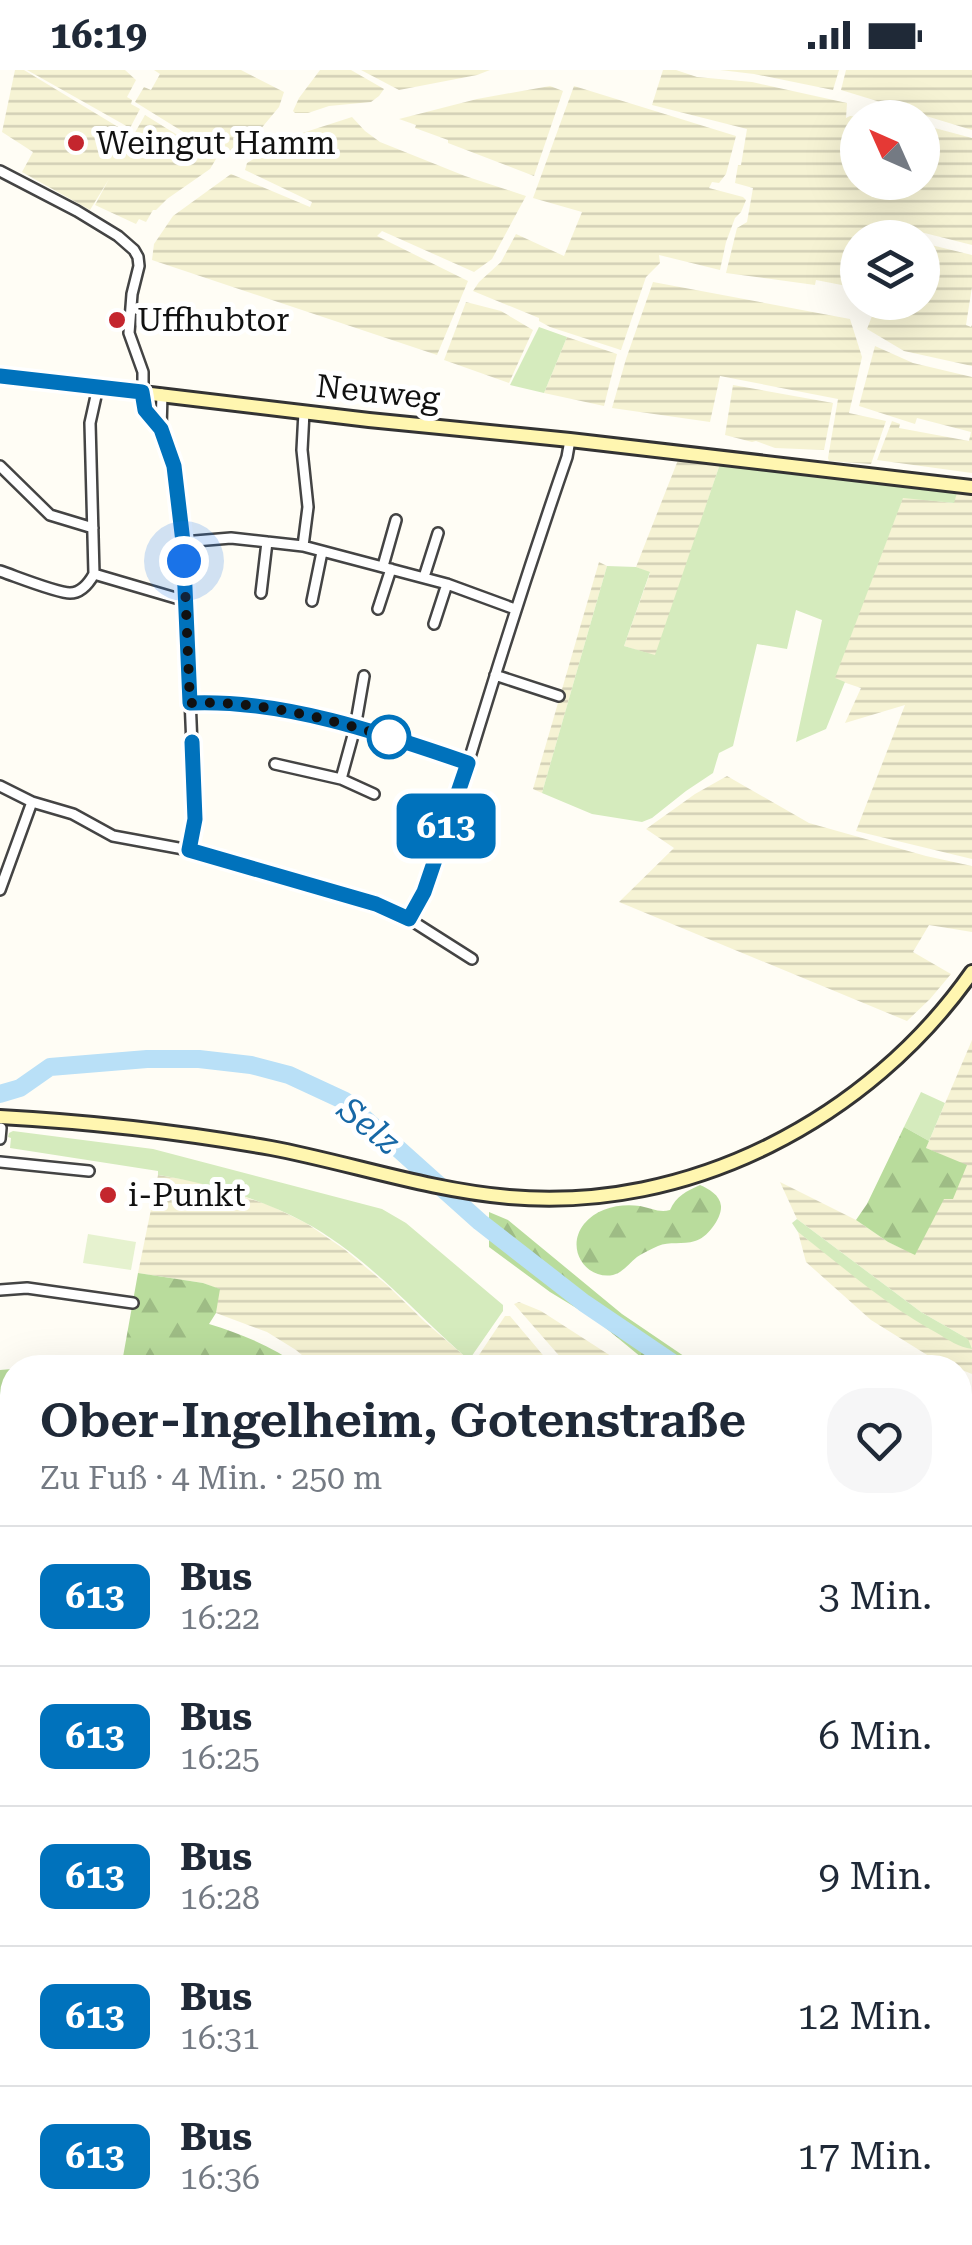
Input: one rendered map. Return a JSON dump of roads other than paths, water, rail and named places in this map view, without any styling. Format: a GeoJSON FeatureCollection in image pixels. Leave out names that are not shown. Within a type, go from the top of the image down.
{"type":"FeatureCollection","features":[{"type":"Feature","properties":{"kind":"main road","name":"Neuweg"},"geometry":{"type":"LineString","coordinates":[[0,376],[972,487]]}},
{"type":"Feature","properties":{"kind":"main road"},"geometry":{"type":"LineString","coordinates":[[0,1117],[187,1135],[290,1152],[504,1197],[610,1195],[659,1186],[731,1163],[810,1124],[870,1080],[930,1025],[972,972]]}},
{"type":"Feature","properties":{"kind":"street"},"geometry":{"type":"LineString","coordinates":[[0,170],[118,236],[138,257],[128,333],[143,372],[145,410],[161,429],[174,466],[183,542],[195,819],[189,850]]}},
{"type":"Feature","properties":{"kind":"street"},"geometry":{"type":"LineString","coordinates":[[0,572],[69,593],[83,588],[94,574],[90,422],[98,387]]}},
{"type":"Feature","properties":{"kind":"street"},"geometry":{"type":"LineString","coordinates":[[161,429],[162,394]]}},
{"type":"Feature","properties":{"kind":"street"},"geometry":{"type":"LineString","coordinates":[[303,546],[308,507],[302,450],[304,412]]}},
{"type":"Feature","properties":{"kind":"street"},"geometry":{"type":"LineString","coordinates":[[409,919],[424,892],[468,763],[570,440]]}},
{"type":"Feature","properties":{"kind":"street"},"geometry":{"type":"LineString","coordinates":[[0,466],[50,515],[93,528]]}},
{"type":"Feature","properties":{"kind":"street"},"geometry":{"type":"LineString","coordinates":[[378,609],[396,520]]}},
{"type":"Feature","properties":{"kind":"street"},"geometry":{"type":"LineString","coordinates":[[424,577],[438,533]]}},
{"type":"Feature","properties":{"kind":"street"},"geometry":{"type":"LineString","coordinates":[[183,542],[231,538],[303,546],[424,577],[514,608]]}},
{"type":"Feature","properties":{"kind":"street"},"geometry":{"type":"LineString","coordinates":[[261,593],[267,542]]}},
{"type":"Feature","properties":{"kind":"street"},"geometry":{"type":"LineString","coordinates":[[312,601],[322,552]]}},
{"type":"Feature","properties":{"kind":"street"},"geometry":{"type":"LineString","coordinates":[[94,574],[186,601]]}},
{"type":"Feature","properties":{"kind":"street"},"geometry":{"type":"LineString","coordinates":[[434,624],[447,584]]}},
{"type":"Feature","properties":{"kind":"street"},"geometry":{"type":"LineString","coordinates":[[495,675],[559,696]]}},
{"type":"Feature","properties":{"kind":"street"},"geometry":{"type":"LineString","coordinates":[[342,779],[364,676]]}},
{"type":"Feature","properties":{"kind":"street"},"geometry":{"type":"LineString","coordinates":[[190,703],[224,702],[278,710],[407,742],[468,763]]}},
{"type":"Feature","properties":{"kind":"street"},"geometry":{"type":"LineString","coordinates":[[275,764],[342,779],[374,794]]}},
{"type":"Feature","properties":{"kind":"street"},"geometry":{"type":"LineString","coordinates":[[0,786],[32,802],[73,814],[113,836],[189,850],[376,904],[409,919],[472,959]]}},
{"type":"Feature","properties":{"kind":"street"},"geometry":{"type":"LineString","coordinates":[[0,890],[32,802]]}},
{"type":"Feature","properties":{"kind":"street"},"geometry":{"type":"LineString","coordinates":[[0,1138],[1,1128]]}},
{"type":"Feature","properties":{"kind":"street"},"geometry":{"type":"LineString","coordinates":[[0,1162],[89,1171]]}},
{"type":"Feature","properties":{"kind":"street"},"geometry":{"type":"LineString","coordinates":[[0,1290],[27,1288],[133,1303]]}},
{"type":"Feature","properties":{"kind":"waterway","name":"Selz"},"geometry":{"type":"LineString","coordinates":[[0,1094],[20,1088],[50,1067],[147,1059],[199,1059],[251,1065],[289,1075],[345,1101],[480,1222],[584,1303],[661,1355]]}},
{"type":"Feature","properties":{"kind":"place","name":"Weingut Hamm"},"geometry":{"type":"Point","coordinates":[76,143]}},
{"type":"Feature","properties":{"kind":"place","name":"Uffhubtor"},"geometry":{"type":"Point","coordinates":[117,320]}},
{"type":"Feature","properties":{"kind":"place","name":"i-Punkt"},"geometry":{"type":"Point","coordinates":[108,1195]}}]}
